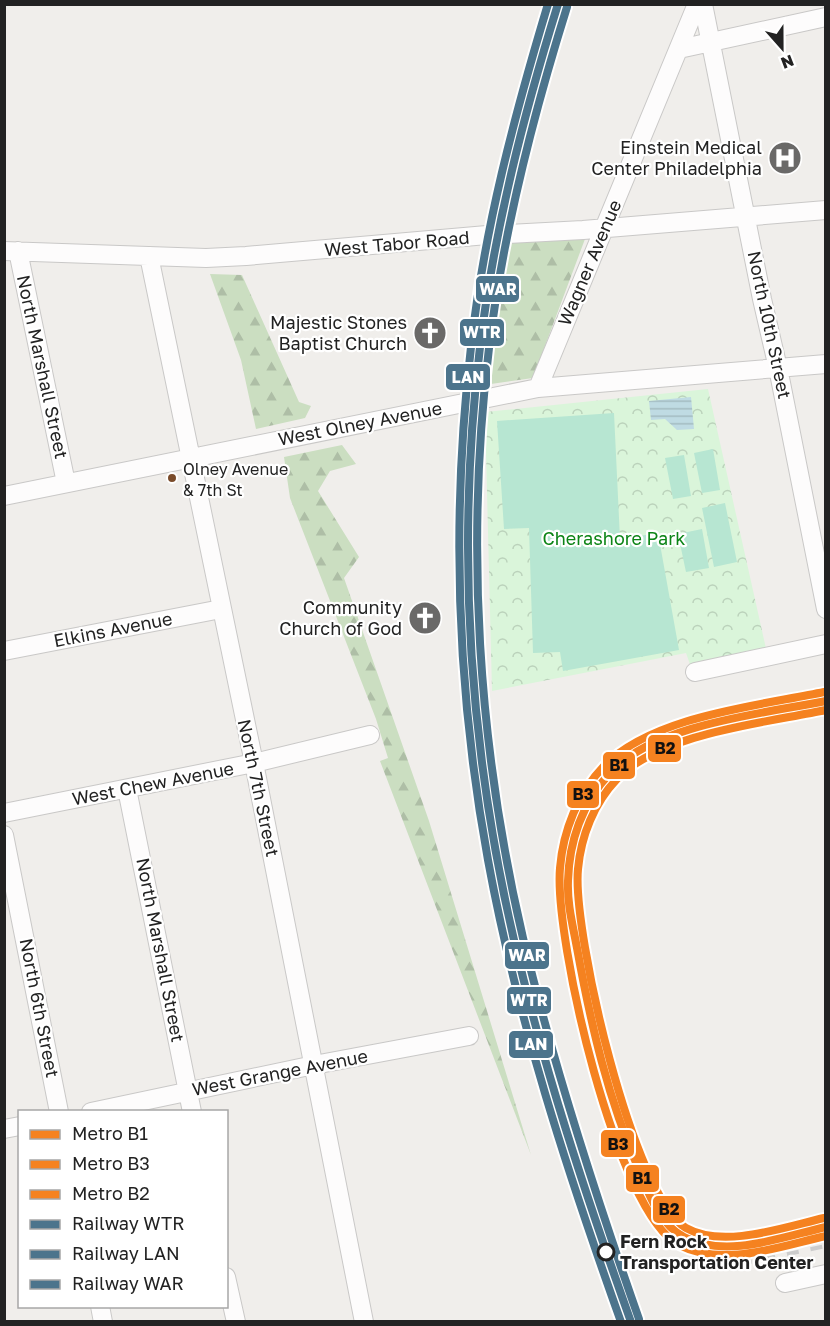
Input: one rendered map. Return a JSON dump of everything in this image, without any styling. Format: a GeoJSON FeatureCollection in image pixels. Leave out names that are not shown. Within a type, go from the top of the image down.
{"type":"FeatureCollection","features":[{"type":"Feature","properties":{"kind":"street","name":"Wagner Avenue"},"geometry":{"type":"LineString","coordinates":[[538,388],[697,4]]}},
{"type":"Feature","properties":{"kind":"street","name":"North 10th Street"},"geometry":{"type":"LineString","coordinates":[[703,4],[825,609]]}},
{"type":"Feature","properties":{"kind":"street"},"geometry":{"type":"LineString","coordinates":[[679,49],[825,17]]}},
{"type":"Feature","properties":{"kind":"street","name":"West Tabor Road"},"geometry":{"type":"LineString","coordinates":[[11,251],[206,258],[246,256],[487,235],[825,210]]}},
{"type":"Feature","properties":{"kind":"street","name":"North Marshall Street"},"geometry":{"type":"LineString","coordinates":[[11,251],[66,483]]}},
{"type":"Feature","properties":{"kind":"street","name":"North 7th Street"},"geometry":{"type":"LineString","coordinates":[[149,256],[254,763],[364,1322]]}},
{"type":"Feature","properties":{"kind":"street","name":"West Olney Avenue"},"geometry":{"type":"LineString","coordinates":[[4,496],[538,388],[825,364]]}},
{"type":"Feature","properties":{"kind":"street","name":"Elkins Avenue"},"geometry":{"type":"LineString","coordinates":[[4,651],[221,609]]}},
{"type":"Feature","properties":{"kind":"street"},"geometry":{"type":"LineString","coordinates":[[695,672],[825,644]]}},
{"type":"Feature","properties":{"kind":"street","name":"West Chew Avenue"},"geometry":{"type":"LineString","coordinates":[[4,813],[254,763],[370,735]]}},
{"type":"Feature","properties":{"kind":"street","name":"North Marshall Street"},"geometry":{"type":"LineString","coordinates":[[127,789],[192,1110]]}},
{"type":"Feature","properties":{"kind":"street","name":"North 6th Street"},"geometry":{"type":"LineString","coordinates":[[4,835],[59,1110]]}},
{"type":"Feature","properties":{"kind":"street","name":"West Grange Avenue"},"geometry":{"type":"LineString","coordinates":[[100,1110],[314,1065],[469,1036]]}},
{"type":"Feature","properties":{"kind":"street"},"geometry":{"type":"LineString","coordinates":[[785,1283],[825,1274]]}},
{"type":"Feature","properties":{"kind":"street"},"geometry":{"type":"LineString","coordinates":[[228,1287],[236,1322]]}},
{"type":"Feature","properties":{"kind":"green space"},"geometry":{"type":"Polygon","coordinates":[[[585,239],[533,378],[484,385],[511,241],[585,239]]]}},
{"type":"Feature","properties":{"kind":"green space"},"geometry":{"type":"Polygon","coordinates":[[[210,274],[242,275],[299,402],[311,406],[305,418],[256,429],[241,360],[210,274]]]}},
{"type":"Feature","properties":{"kind":"green space","name":"Cherashore Park"},"geometry":{"type":"Polygon","coordinates":[[[708,389],[767,653],[692,670],[686,653],[492,691],[485,412],[708,389]]]}},
{"type":"Feature","properties":{"kind":"green space"},"geometry":{"type":"Polygon","coordinates":[[[614,413],[620,539],[658,533],[679,650],[563,671],[560,652],[533,653],[529,528],[504,529],[497,421],[614,413]]]}},
{"type":"Feature","properties":{"kind":"green space"},"geometry":{"type":"Polygon","coordinates":[[[342,445],[356,464],[330,471],[318,491],[359,557],[344,578],[429,821],[531,1155],[380,761],[388,758],[376,719],[290,498],[284,457],[342,445]]]}},
{"type":"Feature","properties":{"kind":"green space"},"geometry":{"type":"Polygon","coordinates":[[[713,449],[720,490],[702,493],[694,453],[713,449]]]}},
{"type":"Feature","properties":{"kind":"green space"},"geometry":{"type":"Polygon","coordinates":[[[684,455],[691,496],[673,499],[665,458],[684,455]]]}},
{"type":"Feature","properties":{"kind":"green space"},"geometry":{"type":"Polygon","coordinates":[[[725,503],[737,562],[714,567],[702,508],[725,503]]]}},
{"type":"Feature","properties":{"kind":"green space"},"geometry":{"type":"Polygon","coordinates":[[[702,529],[709,568],[686,572],[678,534],[702,529]]]}},
{"type":"Feature","properties":{"kind":"water"},"geometry":{"type":"Polygon","coordinates":[[[691,397],[694,429],[677,430],[665,419],[651,420],[649,401],[691,397]]]}},
{"type":"Feature","properties":{"kind":"railway"},"geometry":{"type":"LineString","coordinates":[[632,1156],[649,1202],[664,1229],[687,1251],[702,1259]]}},
{"type":"Feature","properties":{"kind":"railway"},"geometry":{"type":"LineString","coordinates":[[716,1264],[740,1264],[826,1246]]}},
{"type":"Feature","properties":{"kind":"metro line","name":"B3"},"geometry":{"type":"LineString","coordinates":[[824,692],[707,715],[650,735],[625,749],[604,766],[579,800],[564,840],[560,868],[561,903],[567,952],[578,1009],[594,1070],[612,1130],[633,1182],[656,1222],[679,1245],[696,1252],[714,1255],[752,1253],[826,1236]]}},
{"type":"Feature","properties":{"kind":"metro line","name":"B1"},"geometry":{"type":"LineString","coordinates":[[826,701],[741,717],[681,732],[630,756],[610,773],[585,810],[571,852],[568,890],[588,1005],[609,1089],[628,1143],[661,1216],[684,1237],[718,1246],[754,1244],[826,1227]]}},
{"type":"Feature","properties":{"kind":"metro line","name":"B2"},"geometry":{"type":"LineString","coordinates":[[824,1218],[773,1231],[718,1237],[686,1228],[666,1206],[646,1168],[627,1117],[610,1060],[585,947],[579,901],[578,869],[582,844],[595,809],[617,779],[636,763],[686,740],[744,725],[826,710]]}},
{"type":"Feature","properties":{"kind":"rail line","name":"LAN"},"geometry":{"type":"LineString","coordinates":[[548,4],[523,89],[502,174],[477,303],[465,411],[461,476],[460,604],[469,733],[488,860],[513,978],[545,1094],[621,1322]]}},
{"type":"Feature","properties":{"kind":"rail line","name":"WTR"},"geometry":{"type":"LineString","coordinates":[[558,4],[511,174],[493,260],[480,347],[469,496],[468,570],[471,645],[486,793],[514,940],[567,1132],[631,1322]]}},
{"type":"Feature","properties":{"kind":"rail line","name":"WAR"},"geometry":{"type":"LineString","coordinates":[[567,7],[520,176],[502,262],[489,348],[478,496],[477,571],[480,645],[495,793],[523,938],[576,1130],[639,1319]]}},
{"type":"Feature","properties":{"kind":"place","name":"Einstein Medical Center Philadelphia"},"geometry":{"type":"Point","coordinates":[785,158]}},
{"type":"Feature","properties":{"kind":"place","name":"Majestic Stones Baptist Church"},"geometry":{"type":"Point","coordinates":[430,333]}},
{"type":"Feature","properties":{"kind":"place","name":"Olney Avenue & 7th St"},"geometry":{"type":"Point","coordinates":[172,478]}},
{"type":"Feature","properties":{"kind":"place","name":"Community Church of God"},"geometry":{"type":"Point","coordinates":[425,618]}},
{"type":"Feature","properties":{"kind":"place","name":"Fern Rock Transportation Center"},"geometry":{"type":"Point","coordinates":[606,1252]}}]}
